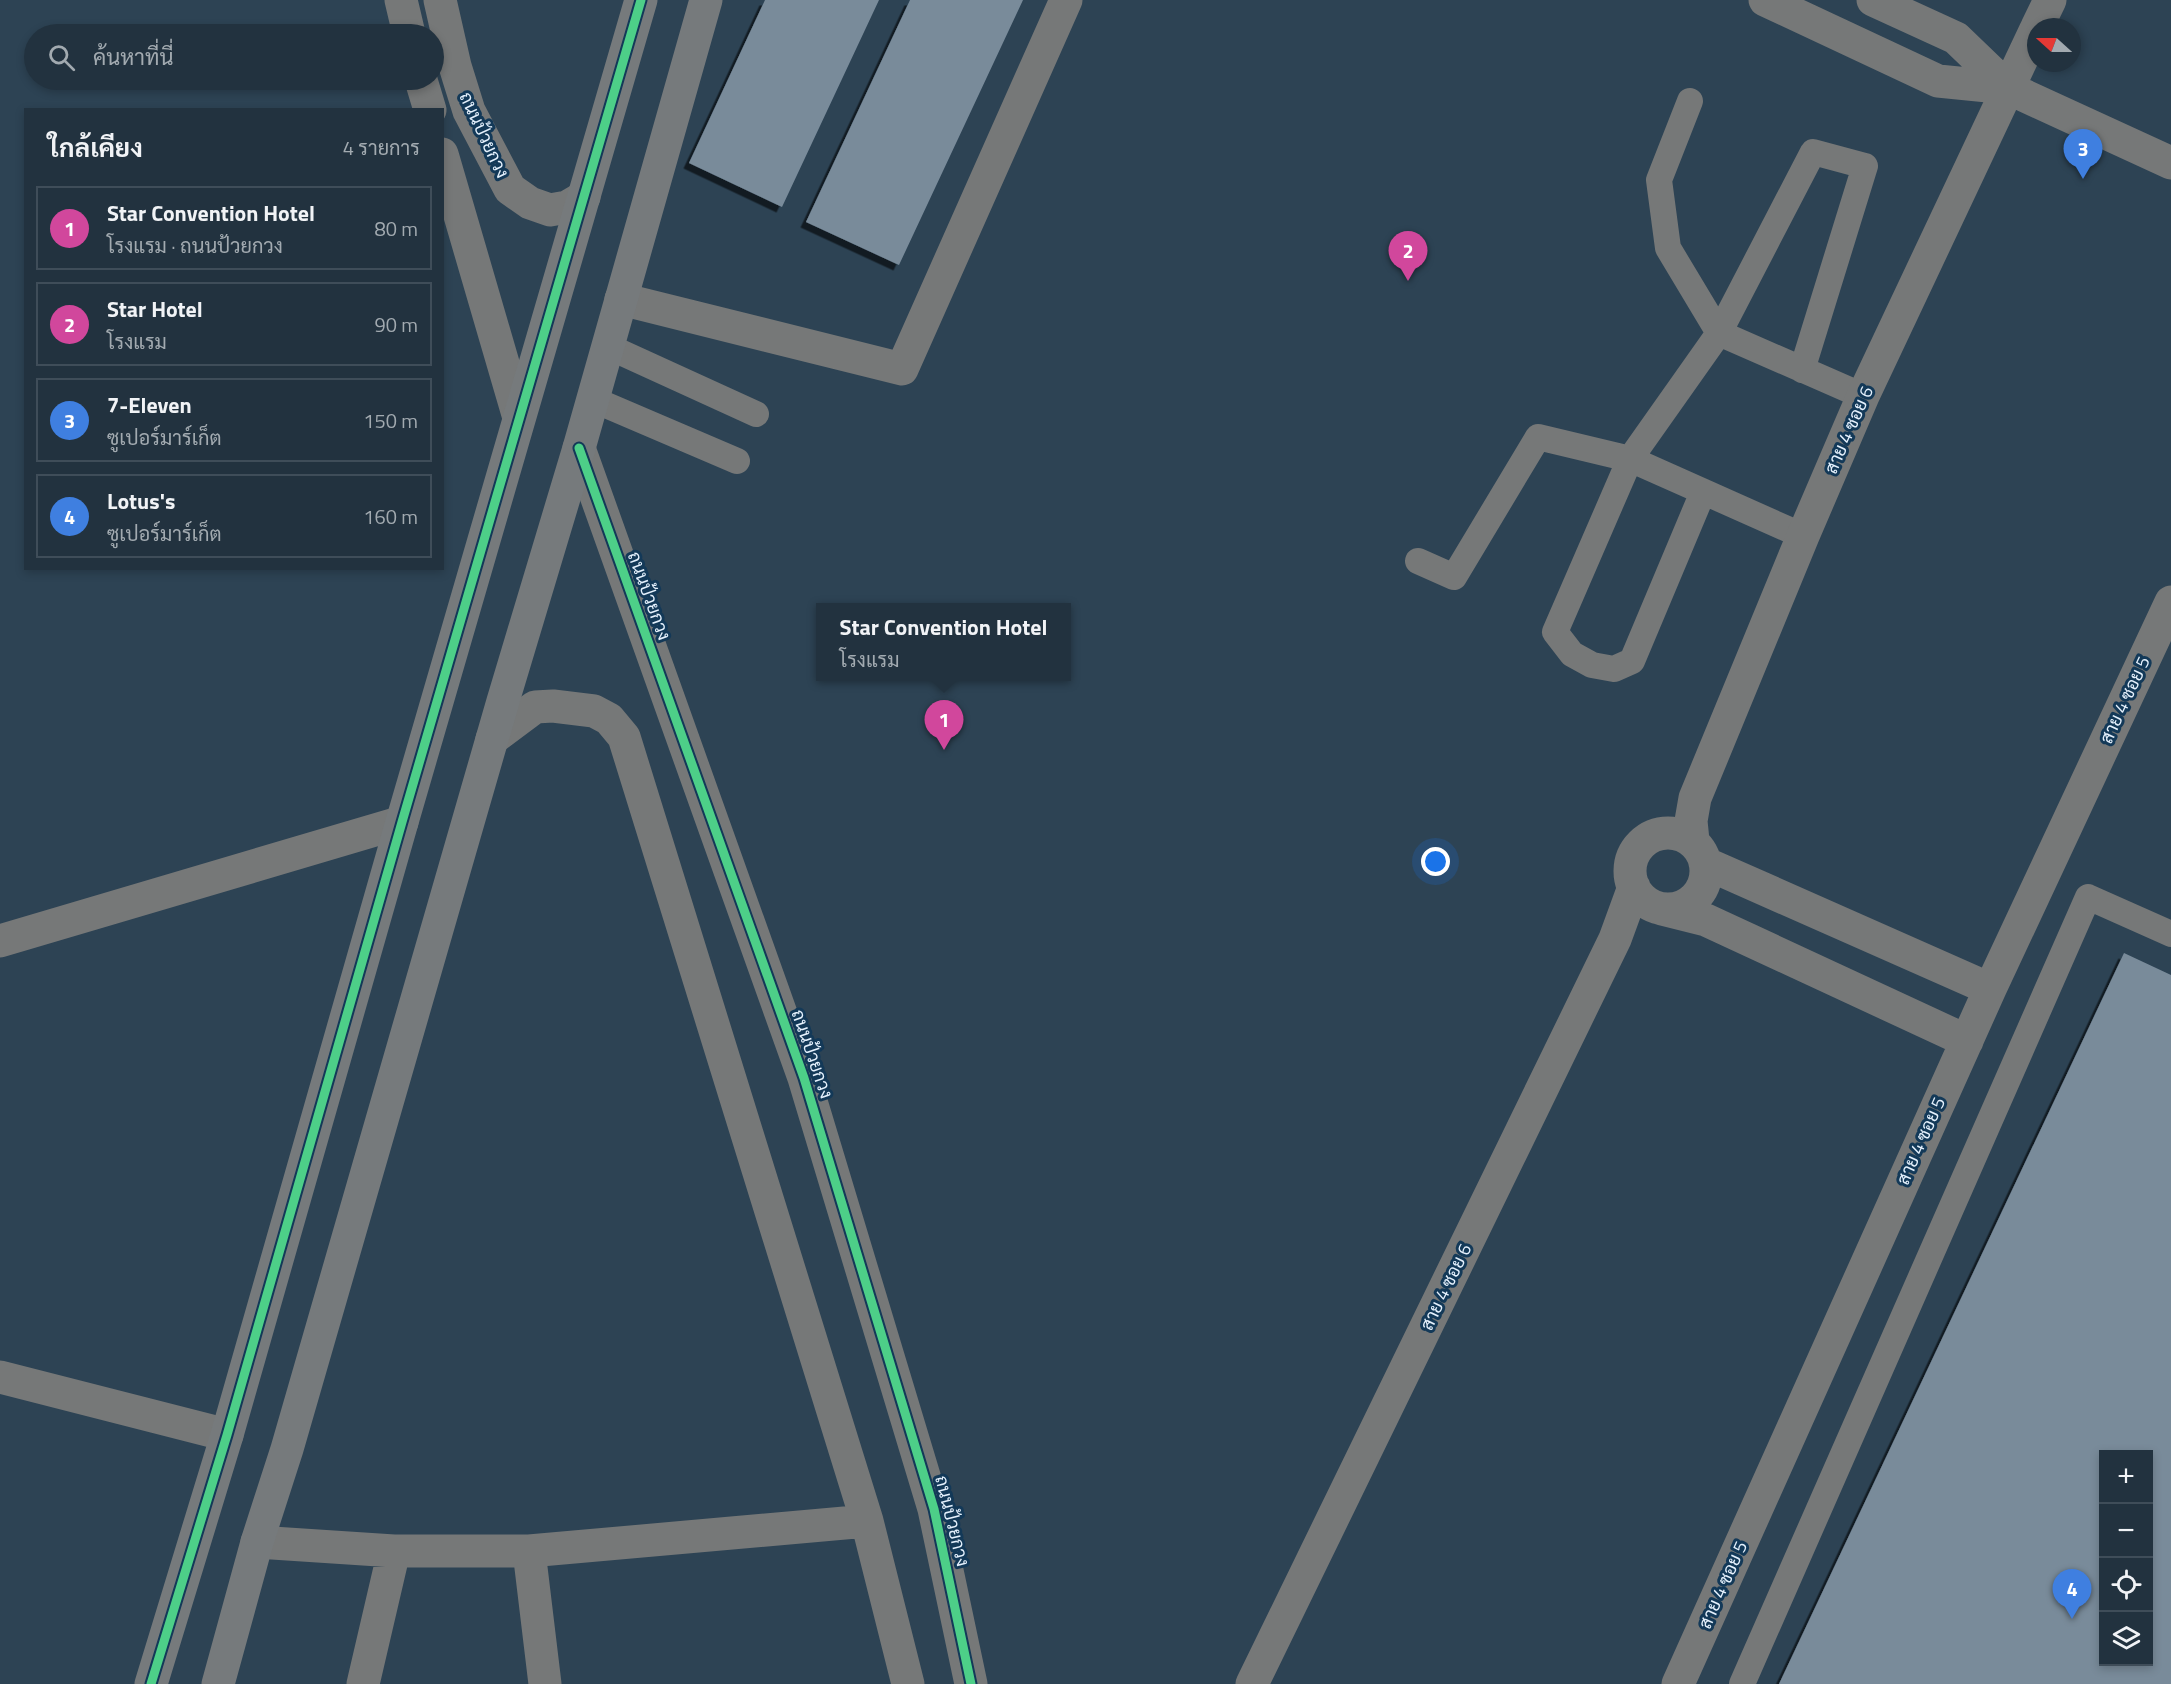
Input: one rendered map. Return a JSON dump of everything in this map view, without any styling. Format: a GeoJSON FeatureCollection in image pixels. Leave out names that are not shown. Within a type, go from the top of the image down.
{"type":"FeatureCollection","features":[{"type":"Feature","properties":{"kind":"street"},"geometry":{"type":"LineString","coordinates":[[401,0],[407,24]]}},
{"type":"Feature","properties":{"kind":"street","name":"ถนนป้วยกวง"},"geometry":{"type":"LineString","coordinates":[[440,0],[455,66],[469,111],[510,189],[530,203],[550,210],[567,207],[584,197]]}},
{"type":"Feature","properties":{"kind":"street"},"geometry":{"type":"LineString","coordinates":[[151,1684],[227,1435],[641,0]]}},
{"type":"Feature","properties":{"kind":"street"},"geometry":{"type":"LineString","coordinates":[[218,1684],[257,1542],[290,1438],[579,448],[706,0]]}},
{"type":"Feature","properties":{"kind":"street"},"geometry":{"type":"LineString","coordinates":[[621,299],[902,369],[1066,0]]}},
{"type":"Feature","properties":{"kind":"street"},"geometry":{"type":"LineString","coordinates":[[1765,0],[1938,81],[2008,88],[2171,163]]}},
{"type":"Feature","properties":{"kind":"street"},"geometry":{"type":"LineString","coordinates":[[1873,0],[1956,38],[2008,88]]}},
{"type":"Feature","properties":{"kind":"street","name":"สาย 4 ซอย 6"},"geometry":{"type":"LineString","coordinates":[[2041,18],[2050,0]]}},
{"type":"Feature","properties":{"kind":"street","name":"สาย 4 ซอย 6"},"geometry":{"type":"LineString","coordinates":[[1699,852],[1691,821],[1695,798],[1863,396],[2027,47]]}},
{"type":"Feature","properties":{"kind":"street"},"geometry":{"type":"LineString","coordinates":[[424,90],[429,108]]}},
{"type":"Feature","properties":{"kind":"street"},"geometry":{"type":"LineString","coordinates":[[444,139],[458,152],[473,158],[492,155]]}},
{"type":"Feature","properties":{"kind":"street"},"geometry":{"type":"LineString","coordinates":[[444,161],[519,418]]}},
{"type":"Feature","properties":{"kind":"street","name":"ถนนป้วยกวง"},"geometry":{"type":"LineString","coordinates":[[579,448],[804,1078],[934,1509],[971,1684]]}},
{"type":"Feature","properties":{"kind":"street","name":"สาย 4 ซอย 5"},"geometry":{"type":"LineString","coordinates":[[1678,1684],[1966,1041],[2171,602]]}},
{"type":"Feature","properties":{"kind":"street"},"geometry":{"type":"LineString","coordinates":[[492,740],[535,707],[553,706],[594,711],[609,719],[624,736],[867,1521],[908,1684]]}},
{"type":"Feature","properties":{"kind":"street"},"geometry":{"type":"LineString","coordinates":[[0,941],[402,822]]}},
{"type":"Feature","properties":{"kind":"street"},"geometry":{"type":"LineString","coordinates":[[1966,1041],[1706,920],[1650,905],[1634,887],[1631,878],[1632,861],[1649,839],[1666,834],[1680,835],[1699,852],[1990,989]]}},
{"type":"Feature","properties":{"kind":"street"},"geometry":{"type":"LineString","coordinates":[[1662,909],[1677,909],[1690,902],[1701,891],[1706,878],[1699,852]]}},
{"type":"Feature","properties":{"kind":"street","name":"สาย 4 ซอย 6"},"geometry":{"type":"LineString","coordinates":[[1252,1684],[1615,939],[1634,887]]}},
{"type":"Feature","properties":{"kind":"street"},"geometry":{"type":"LineString","coordinates":[[0,1377],[227,1435]]}},
{"type":"Feature","properties":{"kind":"street"},"geometry":{"type":"LineString","coordinates":[[257,1542],[394,1551],[529,1551],[867,1521]]}},
{"type":"Feature","properties":{"kind":"street"},"geometry":{"type":"LineString","coordinates":[[363,1684],[394,1551]]}},
{"type":"Feature","properties":{"kind":"street"},"geometry":{"type":"LineString","coordinates":[[529,1551],[545,1684]]}},
{"type":"Feature","properties":{"kind":"lane"},"geometry":{"type":"LineString","coordinates":[[1690,101],[1659,180],[1668,248],[1719,333],[1863,396]]}},
{"type":"Feature","properties":{"kind":"lane"},"geometry":{"type":"LineString","coordinates":[[1703,492],[1632,661],[1614,669],[1592,665],[1572,654],[1554,632],[1630,459],[1719,333],[1812,152],[1865,166],[1802,370]]}},
{"type":"Feature","properties":{"kind":"lane"},"geometry":{"type":"LineString","coordinates":[[607,346],[756,414]]}},
{"type":"Feature","properties":{"kind":"lane"},"geometry":{"type":"LineString","coordinates":[[592,399],[737,461]]}},
{"type":"Feature","properties":{"kind":"lane"},"geometry":{"type":"LineString","coordinates":[[1418,561],[1454,577],[1538,437],[1630,459],[1803,536]]}},
{"type":"Feature","properties":{"kind":"lane"},"geometry":{"type":"LineString","coordinates":[[1742,1684],[2088,897],[2171,934]]}},
{"type":"Feature","properties":{"kind":"building"},"geometry":{"type":"Polygon","coordinates":[[[765,0],[879,0],[782,207],[689,163],[765,0]]]}},
{"type":"Feature","properties":{"kind":"building"},"geometry":{"type":"Polygon","coordinates":[[[910,0],[1023,0],[899,265],[806,222],[910,0]]]}},
{"type":"Feature","properties":{"kind":"building"},"geometry":{"type":"Polygon","coordinates":[[[2124,953],[2171,975],[2171,1684],[1779,1684],[2124,953]]]}},
{"type":"Feature","properties":{"kind":"cycle path"},"geometry":{"type":"LineString","coordinates":[[151,1684],[227,1435],[641,0]]}},
{"type":"Feature","properties":{"kind":"cycle path"},"geometry":{"type":"LineString","coordinates":[[579,448],[804,1078],[934,1509],[971,1684]]}},
{"type":"Feature","properties":{"kind":"place","name":"7-Eleven"},"geometry":{"type":"Point","coordinates":[2083,179]}},
{"type":"Feature","properties":{"kind":"place","name":"Star Hotel"},"geometry":{"type":"Point","coordinates":[1408,281]}},
{"type":"Feature","properties":{"kind":"place","name":"Star Convention Hotel"},"geometry":{"type":"Point","coordinates":[944,750]}},
{"type":"Feature","properties":{"kind":"place","name":"Lotus's"},"geometry":{"type":"Point","coordinates":[2072,1619]}}]}
